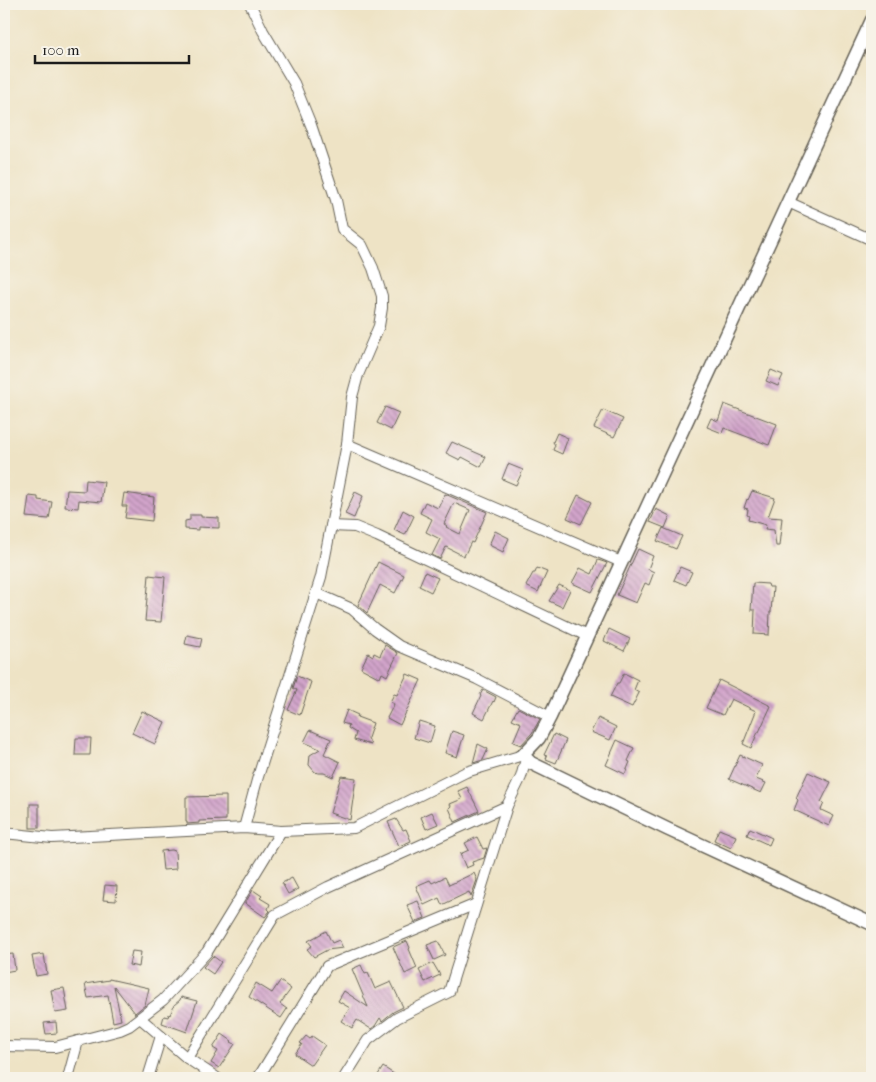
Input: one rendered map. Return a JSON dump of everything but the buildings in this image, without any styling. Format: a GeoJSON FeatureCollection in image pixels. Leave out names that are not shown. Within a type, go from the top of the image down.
{"type":"FeatureCollection","features":[{"type":"Feature","properties":{"kind":"street"},"geometry":{"type":"LineString","coordinates":[[244,828],[257,780],[321,577],[347,444],[352,397],[358,375],[379,326],[382,308],[382,296],[373,268],[362,245],[342,229],[336,200],[311,125],[294,83],[250,4]]}},
{"type":"Feature","properties":{"kind":"street"},"geometry":{"type":"LineString","coordinates":[[344,1078],[368,1040],[397,1018],[448,992],[507,806],[521,777],[525,757],[539,738],[550,717],[872,20]]}},
{"type":"Feature","properties":{"kind":"street"},"geometry":{"type":"LineString","coordinates":[[788,202],[872,240]]}},
{"type":"Feature","properties":{"kind":"street"},"geometry":{"type":"LineString","coordinates":[[347,444],[621,562]]}},
{"type":"Feature","properties":{"kind":"street"},"geometry":{"type":"LineString","coordinates":[[331,526],[355,527],[378,536],[587,636]]}},
{"type":"Feature","properties":{"kind":"street"},"geometry":{"type":"LineString","coordinates":[[316,593],[352,610],[399,646],[478,679],[550,717]]}},
{"type":"Feature","properties":{"kind":"street"},"geometry":{"type":"LineString","coordinates":[[4,833],[52,838],[244,828],[281,831],[354,828],[466,772],[525,757]]}},
{"type":"Feature","properties":{"kind":"street"},"geometry":{"type":"LineString","coordinates":[[525,757],[530,763],[872,924]]}},
{"type":"Feature","properties":{"kind":"street"},"geometry":{"type":"LineString","coordinates":[[187,1058],[275,915],[328,887],[507,806]]}},
{"type":"Feature","properties":{"kind":"street"},"geometry":{"type":"LineString","coordinates":[[4,1046],[56,1047],[120,1030],[140,1018],[163,1000],[207,952],[281,831]]}},
{"type":"Feature","properties":{"kind":"street"},"geometry":{"type":"LineString","coordinates":[[258,1078],[327,966],[476,904]]}},
{"type":"Feature","properties":{"kind":"street"},"geometry":{"type":"LineString","coordinates":[[140,1018],[187,1058],[217,1078]]}},
{"type":"Feature","properties":{"kind":"street"},"geometry":{"type":"LineString","coordinates":[[148,1078],[161,1036]]}},
{"type":"Feature","properties":{"kind":"street"},"geometry":{"type":"LineString","coordinates":[[68,1078],[78,1041]]}}]}
